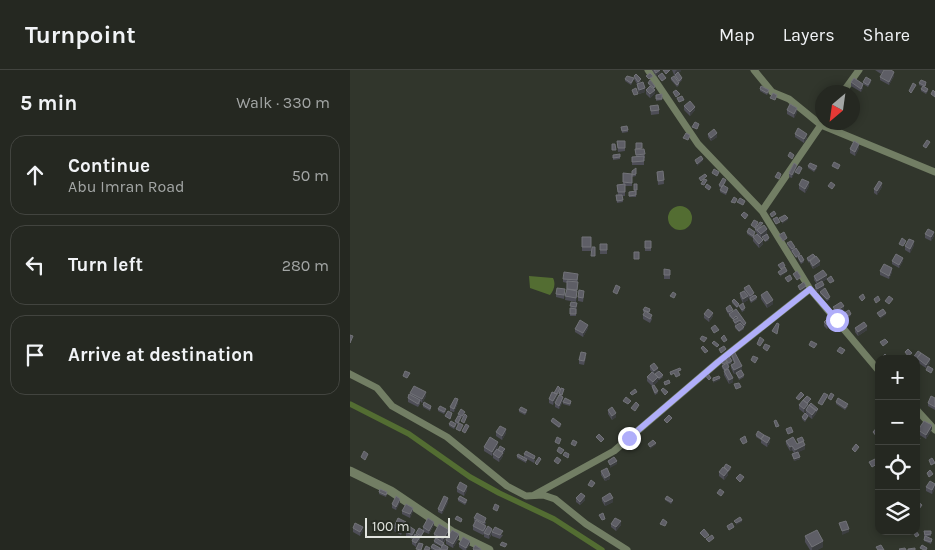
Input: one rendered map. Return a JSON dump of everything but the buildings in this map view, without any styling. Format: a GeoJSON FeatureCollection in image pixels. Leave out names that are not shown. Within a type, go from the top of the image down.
{"type":"FeatureCollection","features":[{"type":"Feature","properties":{"kind":"street"},"geometry":{"type":"LineString","coordinates":[[648,70],[698,144],[762,211],[810,289],[875,367]]}},
{"type":"Feature","properties":{"kind":"street"},"geometry":{"type":"LineString","coordinates":[[754,70],[772,92],[789,99],[815,119]]}},
{"type":"Feature","properties":{"kind":"street"},"geometry":{"type":"LineString","coordinates":[[849,85],[859,70]]}},
{"type":"Feature","properties":{"kind":"street"},"geometry":{"type":"LineString","coordinates":[[762,211],[818,130]]}},
{"type":"Feature","properties":{"kind":"street"},"geometry":{"type":"LineString","coordinates":[[836,130],[935,172]]}},
{"type":"Feature","properties":{"kind":"street"},"geometry":{"type":"LineString","coordinates":[[534,495],[614,451],[718,362],[810,289]]}},
{"type":"Feature","properties":{"kind":"street"},"geometry":{"type":"LineString","coordinates":[[350,374],[377,388],[398,409],[447,437],[508,486],[526,496],[534,495],[555,499],[586,524],[627,550]]}},
{"type":"Feature","properties":{"kind":"street"},"geometry":{"type":"LineString","coordinates":[[920,414],[935,430]]}},
{"type":"Feature","properties":{"kind":"street"},"geometry":{"type":"LineString","coordinates":[[350,471],[390,491],[452,532],[489,550]]}},
{"type":"Feature","properties":{"kind":"shaded area"},"geometry":{"type":"Polygon","coordinates":[[[680,206],[689,209],[692,218],[689,227],[680,230],[671,227],[668,218],[671,209],[680,206]]]}},
{"type":"Feature","properties":{"kind":"shaded area"},"geometry":{"type":"Polygon","coordinates":[[[529,276],[553,278],[554,287],[550,295],[530,288],[529,276]]]}},
{"type":"Feature","properties":{"kind":"waterway"},"geometry":{"type":"LineString","coordinates":[[350,404],[409,434],[470,477],[554,519],[602,550]]}},
{"type":"Feature","properties":{"kind":"route"},"geometry":{"type":"LineString","coordinates":[[629,438],[718,362],[810,289],[837,320]]}}]}
